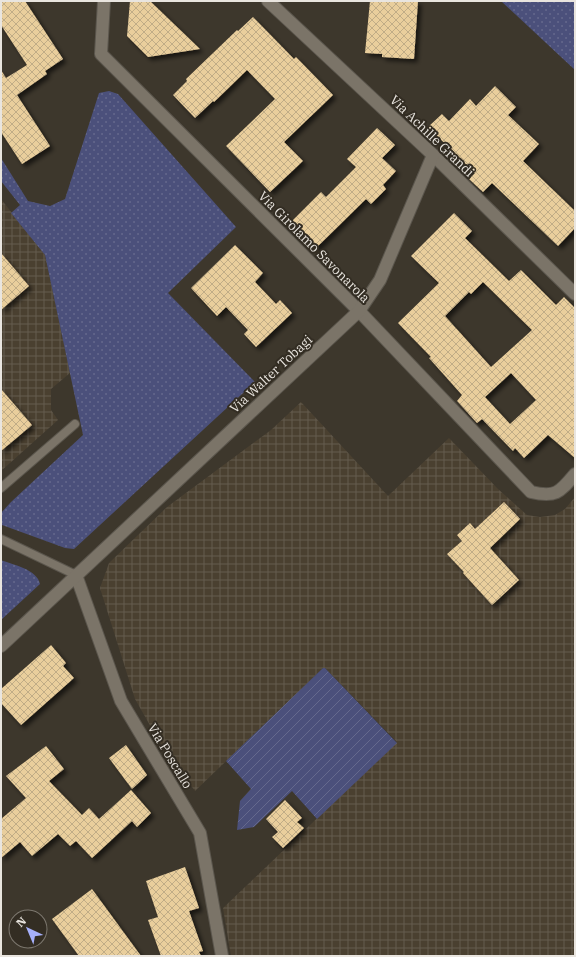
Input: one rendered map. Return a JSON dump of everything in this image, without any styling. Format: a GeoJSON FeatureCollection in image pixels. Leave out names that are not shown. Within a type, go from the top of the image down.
{"type":"FeatureCollection","features":[{"type":"Feature","properties":{"kind":"street","name":"Via Girolamo Savonarola"},"geometry":{"type":"LineString","coordinates":[[104,1],[101,54],[359,311],[532,492],[544,495],[561,490],[575,474]]}},
{"type":"Feature","properties":{"kind":"street","name":"Via Achille Grandi"},"geometry":{"type":"LineString","coordinates":[[268,1],[432,155],[575,294]]}},
{"type":"Feature","properties":{"kind":"street","name":"Via Walter Tobagi"},"geometry":{"type":"LineString","coordinates":[[1,646],[359,311],[380,280],[432,155]]}},
{"type":"Feature","properties":{"kind":"street","name":"Via Poscallo"},"geometry":{"type":"LineString","coordinates":[[76,575],[121,701],[200,833],[222,956]]}},
{"type":"Feature","properties":{"kind":"lane"},"geometry":{"type":"LineString","coordinates":[[1,488],[75,424]]}},
{"type":"Feature","properties":{"kind":"lane"},"geometry":{"type":"LineString","coordinates":[[1,539],[76,575]]}},
{"type":"Feature","properties":{"kind":"shaded area"},"geometry":{"type":"Polygon","coordinates":[[[501,1],[575,1],[575,70],[501,1]]]}},
{"type":"Feature","properties":{"kind":"shaded area"},"geometry":{"type":"Polygon","coordinates":[[[109,91],[118,94],[236,227],[168,293],[255,382],[74,549],[65,548],[2,525],[1,513],[83,435],[45,255],[11,213],[20,205],[1,181],[1,158],[28,201],[50,206],[65,199],[99,93],[109,91]]]}},
{"type":"Feature","properties":{"kind":"shaded area"},"geometry":{"type":"Polygon","coordinates":[[[1,199],[45,255],[70,373],[51,389],[51,410],[58,420],[1,471],[1,199]]]}},
{"type":"Feature","properties":{"kind":"shaded area"},"geometry":{"type":"Polygon","coordinates":[[[301,402],[388,496],[449,438],[498,489],[527,515],[540,517],[555,515],[565,509],[575,497],[575,956],[231,956],[223,908],[397,742],[325,668],[323,668],[195,791],[160,743],[135,699],[100,588],[109,563],[167,507],[271,430],[301,402]]]}},
{"type":"Feature","properties":{"kind":"shaded area"},"geometry":{"type":"Polygon","coordinates":[[[1,560],[30,571],[38,579],[40,584],[1,620],[1,560]]]}},
{"type":"Feature","properties":{"kind":"shaded area"},"geometry":{"type":"Polygon","coordinates":[[[323,668],[325,668],[397,743],[317,819],[292,791],[254,827],[237,830],[240,801],[251,789],[226,761],[323,668]]]}},
{"type":"Feature","properties":{"kind":"building"},"geometry":{"type":"Polygon","coordinates":[[[1,1],[25,1],[63,59],[45,71],[47,74],[17,95],[50,146],[22,164],[1,132],[1,70],[6,78],[27,65],[1,25],[1,1]]]}},
{"type":"Feature","properties":{"kind":"building"},"geometry":{"type":"Polygon","coordinates":[[[130,1],[150,1],[200,49],[148,57],[127,36],[130,1]]]}},
{"type":"Feature","properties":{"kind":"building"},"geometry":{"type":"Polygon","coordinates":[[[370,1],[418,1],[414,59],[382,57],[382,54],[365,53],[370,1]]]}},
{"type":"Feature","properties":{"kind":"building"},"geometry":{"type":"Polygon","coordinates":[[[253,17],[294,59],[296,57],[333,95],[284,142],[303,161],[270,192],[226,146],[275,99],[247,70],[195,118],[173,95],[187,81],[186,79],[237,30],[238,31],[253,17]]]}},
{"type":"Feature","properties":{"kind":"building"},"geometry":{"type":"Polygon","coordinates":[[[495,86],[516,107],[508,115],[539,144],[523,161],[575,211],[575,228],[558,246],[492,183],[483,192],[469,179],[475,173],[428,127],[442,114],[449,121],[470,99],[476,106],[495,86]]]}},
{"type":"Feature","properties":{"kind":"building"},"geometry":{"type":"Polygon","coordinates":[[[377,128],[395,145],[382,158],[396,171],[383,185],[386,189],[371,204],[366,199],[316,248],[291,222],[321,192],[326,197],[356,167],[347,159],[377,128]]]}},
{"type":"Feature","properties":{"kind":"building"},"geometry":{"type":"Polygon","coordinates":[[[454,213],[472,231],[465,238],[509,281],[521,270],[556,305],[564,297],[575,308],[575,458],[548,435],[524,458],[515,448],[513,451],[482,419],[477,423],[457,401],[462,395],[429,358],[431,357],[398,323],[439,283],[411,256],[454,213]],[[483,282],[471,294],[469,292],[445,316],[491,367],[532,330],[483,282]],[[511,373],[485,397],[510,424],[536,400],[511,373]]]}},
{"type":"Feature","properties":{"kind":"building"},"geometry":{"type":"Polygon","coordinates":[[[235,245],[263,273],[255,282],[276,304],[280,300],[292,313],[256,347],[244,334],[248,330],[226,307],[217,316],[191,288],[235,245]]]}},
{"type":"Feature","properties":{"kind":"building"},"geometry":{"type":"Polygon","coordinates":[[[1,253],[29,286],[1,310],[1,253]]]}},
{"type":"Feature","properties":{"kind":"building"},"geometry":{"type":"Polygon","coordinates":[[[1,389],[32,425],[1,451],[1,389]]]}},
{"type":"Feature","properties":{"kind":"building"},"geometry":{"type":"Polygon","coordinates":[[[504,502],[520,519],[490,548],[519,580],[492,605],[447,554],[462,541],[457,535],[470,523],[475,529],[504,502]]]}},
{"type":"Feature","properties":{"kind":"building"},"geometry":{"type":"Polygon","coordinates":[[[51,645],[66,663],[63,666],[74,678],[21,725],[1,703],[1,689],[51,645]]]}},
{"type":"Feature","properties":{"kind":"building"},"geometry":{"type":"Polygon","coordinates":[[[126,745],[147,775],[132,789],[109,758],[126,745]]]}},
{"type":"Feature","properties":{"kind":"building"},"geometry":{"type":"Polygon","coordinates":[[[46,746],[64,769],[49,781],[82,815],[89,808],[99,819],[131,790],[151,813],[137,827],[132,821],[92,858],[76,841],[70,846],[58,834],[32,856],[20,842],[1,858],[1,819],[26,798],[6,776],[46,746]]]}},
{"type":"Feature","properties":{"kind":"building"},"geometry":{"type":"Polygon","coordinates":[[[285,800],[302,818],[297,822],[304,828],[283,848],[272,837],[278,832],[266,819],[285,800]]]}},
{"type":"Feature","properties":{"kind":"building"},"geometry":{"type":"Polygon","coordinates":[[[185,867],[199,908],[189,911],[203,951],[199,952],[201,956],[161,956],[148,920],[158,917],[146,881],[185,867]]]}},
{"type":"Feature","properties":{"kind":"building"},"geometry":{"type":"Polygon","coordinates":[[[92,889],[141,956],[79,956],[52,919],[92,889]]]}}]}
